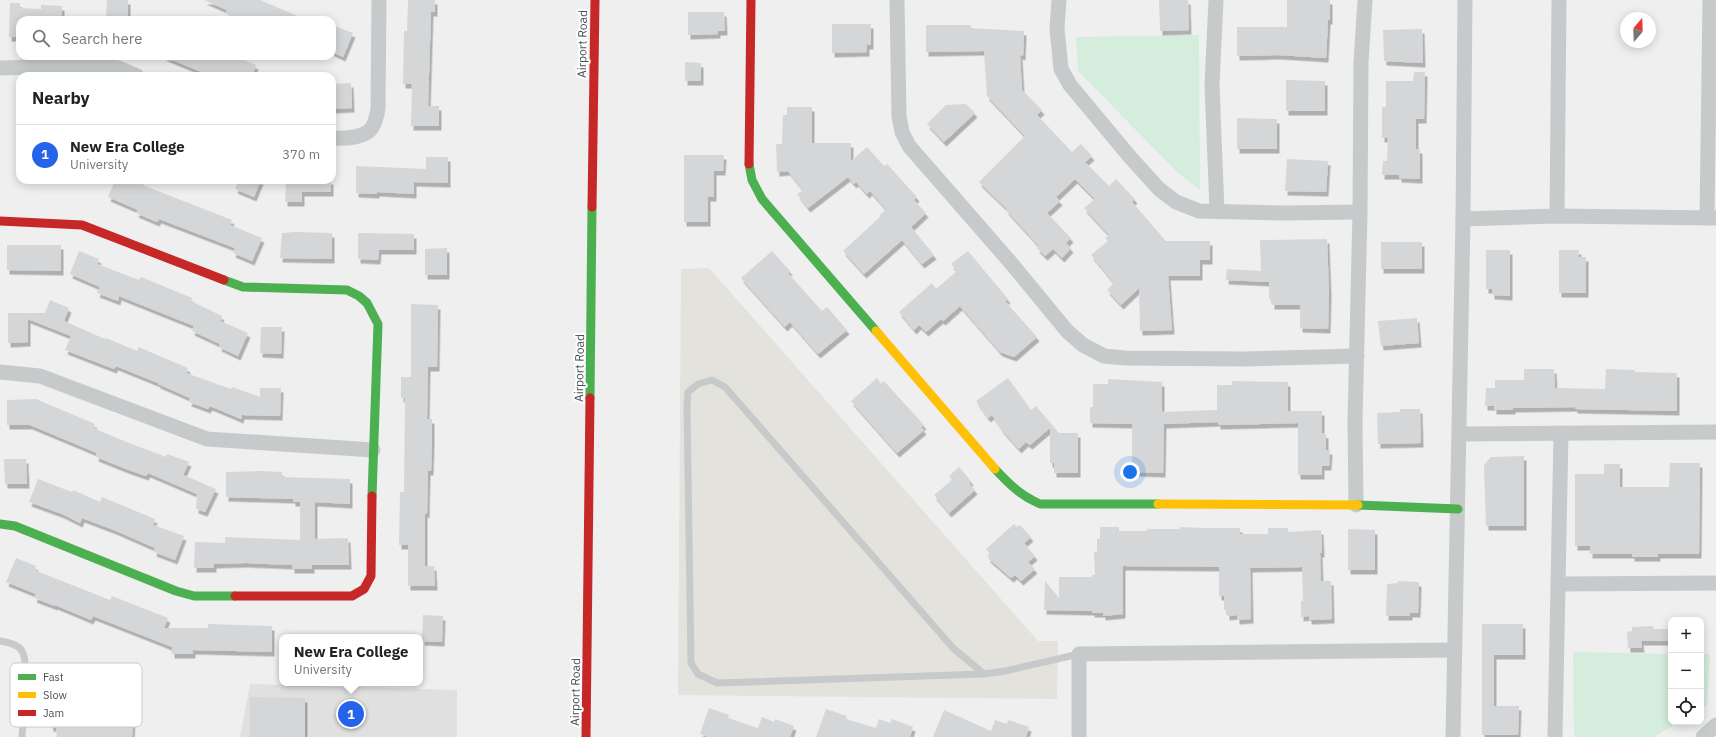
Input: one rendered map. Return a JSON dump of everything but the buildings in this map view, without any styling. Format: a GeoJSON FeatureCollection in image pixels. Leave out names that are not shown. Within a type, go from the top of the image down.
{"type":"FeatureCollection","features":[{"type":"Feature","properties":{"kind":"street"},"geometry":{"type":"LineString","coordinates":[[336,138],[356,136],[369,131],[375,120],[378,108],[379,0]]}},
{"type":"Feature","properties":{"kind":"street","name":"Airport Road"},"geometry":{"type":"LineString","coordinates":[[586,737],[595,0]]}},
{"type":"Feature","properties":{"kind":"street"},"geometry":{"type":"LineString","coordinates":[[751,0],[749,164],[752,180],[762,199],[1005,480],[1022,496],[1040,504],[1356,505],[1458,509]]}},
{"type":"Feature","properties":{"kind":"street"},"geometry":{"type":"LineString","coordinates":[[898,0],[899,116],[902,132],[909,146],[1011,263],[1067,331],[1083,345],[1104,356],[1125,358],[1245,359],[1357,356]]}},
{"type":"Feature","properties":{"kind":"street"},"geometry":{"type":"LineString","coordinates":[[1059,0],[1057,29],[1058,54],[1061,69],[1070,85],[1159,190],[1176,202],[1199,211],[1360,212]]}},
{"type":"Feature","properties":{"kind":"street"},"geometry":{"type":"LineString","coordinates":[[1216,0],[1212,85],[1217,211]]}},
{"type":"Feature","properties":{"kind":"street"},"geometry":{"type":"LineString","coordinates":[[1356,505],[1355,422],[1360,212],[1361,63],[1365,0]]}},
{"type":"Feature","properties":{"kind":"street"},"geometry":{"type":"LineString","coordinates":[[1453,737],[1460,434],[1465,0]]}},
{"type":"Feature","properties":{"kind":"street"},"geometry":{"type":"LineString","coordinates":[[1557,216],[1559,0]]}},
{"type":"Feature","properties":{"kind":"street"},"geometry":{"type":"LineString","coordinates":[[1463,219],[1557,216],[1711,218],[1713,72],[1710,0]]}},
{"type":"Feature","properties":{"kind":"street"},"geometry":{"type":"LineString","coordinates":[[0,68],[101,65],[118,68],[128,72]]}},
{"type":"Feature","properties":{"kind":"street"},"geometry":{"type":"LineString","coordinates":[[0,221],[82,225],[243,288],[347,290],[359,295],[372,307],[378,324],[373,450],[371,576],[368,586],[361,593],[352,596],[194,596],[176,591],[15,526],[0,524]]}},
{"type":"Feature","properties":{"kind":"street"},"geometry":{"type":"LineString","coordinates":[[0,372],[40,376],[207,439],[373,450]]}},
{"type":"Feature","properties":{"kind":"street"},"geometry":{"type":"LineString","coordinates":[[1460,434],[1716,432]]}},
{"type":"Feature","properties":{"kind":"street"},"geometry":{"type":"LineString","coordinates":[[1555,737],[1561,433]]}},
{"type":"Feature","properties":{"kind":"street"},"geometry":{"type":"LineString","coordinates":[[1558,584],[1716,583]]}},
{"type":"Feature","properties":{"kind":"street"},"geometry":{"type":"LineString","coordinates":[[1079,737],[1079,654],[1454,650]]}},
{"type":"Feature","properties":{"kind":"street"},"geometry":{"type":"LineString","coordinates":[[1703,737],[1716,725]]}},
{"type":"Feature","properties":{"kind":"lane"},"geometry":{"type":"LineString","coordinates":[[984,674],[953,648],[725,388],[712,380],[698,384],[688,392],[691,663],[698,674],[717,683],[984,674],[1005,671],[1079,654]]}},
{"type":"Feature","properties":{"kind":"lane"},"geometry":{"type":"LineString","coordinates":[[0,642],[10,642],[22,650],[26,663]]}},
{"type":"Feature","properties":{"kind":"lane"},"geometry":{"type":"LineString","coordinates":[[22,737],[23,727]]}},
{"type":"Feature","properties":{"kind":"shaded area"},"geometry":{"type":"Polygon","coordinates":[[[709,268],[1038,641],[1058,641],[1057,699],[678,695],[681,269],[709,268]]]}},
{"type":"Feature","properties":{"kind":"shaded area"},"geometry":{"type":"Polygon","coordinates":[[[250,684],[457,690],[457,737],[240,737],[250,684]]]}},
{"type":"Feature","properties":{"kind":"green space"},"geometry":{"type":"Polygon","coordinates":[[[1199,35],[1200,190],[1177,172],[1078,71],[1076,37],[1199,35]]]}},
{"type":"Feature","properties":{"kind":"green space"},"geometry":{"type":"Polygon","coordinates":[[[1573,652],[1668,654],[1668,725],[1675,725],[1654,737],[1574,737],[1573,652]]]}},
{"type":"Feature","properties":{"kind":"green space"},"geometry":{"type":"Polygon","coordinates":[[[1704,654],[1710,654],[1707,705],[1704,707],[1704,654]]]}},
{"type":"Feature","properties":{"kind":"traffic: fast"},"geometry":{"type":"LineString","coordinates":[[749,164],[752,180],[762,199],[876,331]]}},
{"type":"Feature","properties":{"kind":"traffic: fast"},"geometry":{"type":"LineString","coordinates":[[590,398],[592,207]]}},
{"type":"Feature","properties":{"kind":"traffic: fast"},"geometry":{"type":"LineString","coordinates":[[224,280],[243,287],[347,290],[359,296],[367,303],[378,324],[372,496]]}},
{"type":"Feature","properties":{"kind":"traffic: fast"},"geometry":{"type":"LineString","coordinates":[[995,469],[1016,489],[1040,504],[1158,504]]}},
{"type":"Feature","properties":{"kind":"traffic: fast"},"geometry":{"type":"LineString","coordinates":[[1358,505],[1458,509]]}},
{"type":"Feature","properties":{"kind":"traffic: fast"},"geometry":{"type":"LineString","coordinates":[[0,524],[15,526],[176,591],[194,596],[235,596]]}},
{"type":"Feature","properties":{"kind":"traffic: slow"},"geometry":{"type":"LineString","coordinates":[[876,331],[995,469]]}},
{"type":"Feature","properties":{"kind":"traffic: slow"},"geometry":{"type":"LineString","coordinates":[[1158,504],[1358,505]]}},
{"type":"Feature","properties":{"kind":"traffic: jam"},"geometry":{"type":"LineString","coordinates":[[592,207],[595,0]]}},
{"type":"Feature","properties":{"kind":"traffic: jam"},"geometry":{"type":"LineString","coordinates":[[749,164],[751,0]]}},
{"type":"Feature","properties":{"kind":"traffic: jam"},"geometry":{"type":"LineString","coordinates":[[0,221],[82,225],[224,280]]}},
{"type":"Feature","properties":{"kind":"traffic: jam"},"geometry":{"type":"LineString","coordinates":[[586,737],[590,398]]}},
{"type":"Feature","properties":{"kind":"traffic: jam"},"geometry":{"type":"LineString","coordinates":[[235,596],[352,596],[364,589],[371,576],[372,496]]}},
{"type":"Feature","properties":{"kind":"place","name":"New Era College"},"geometry":{"type":"Point","coordinates":[351,714]}}]}
